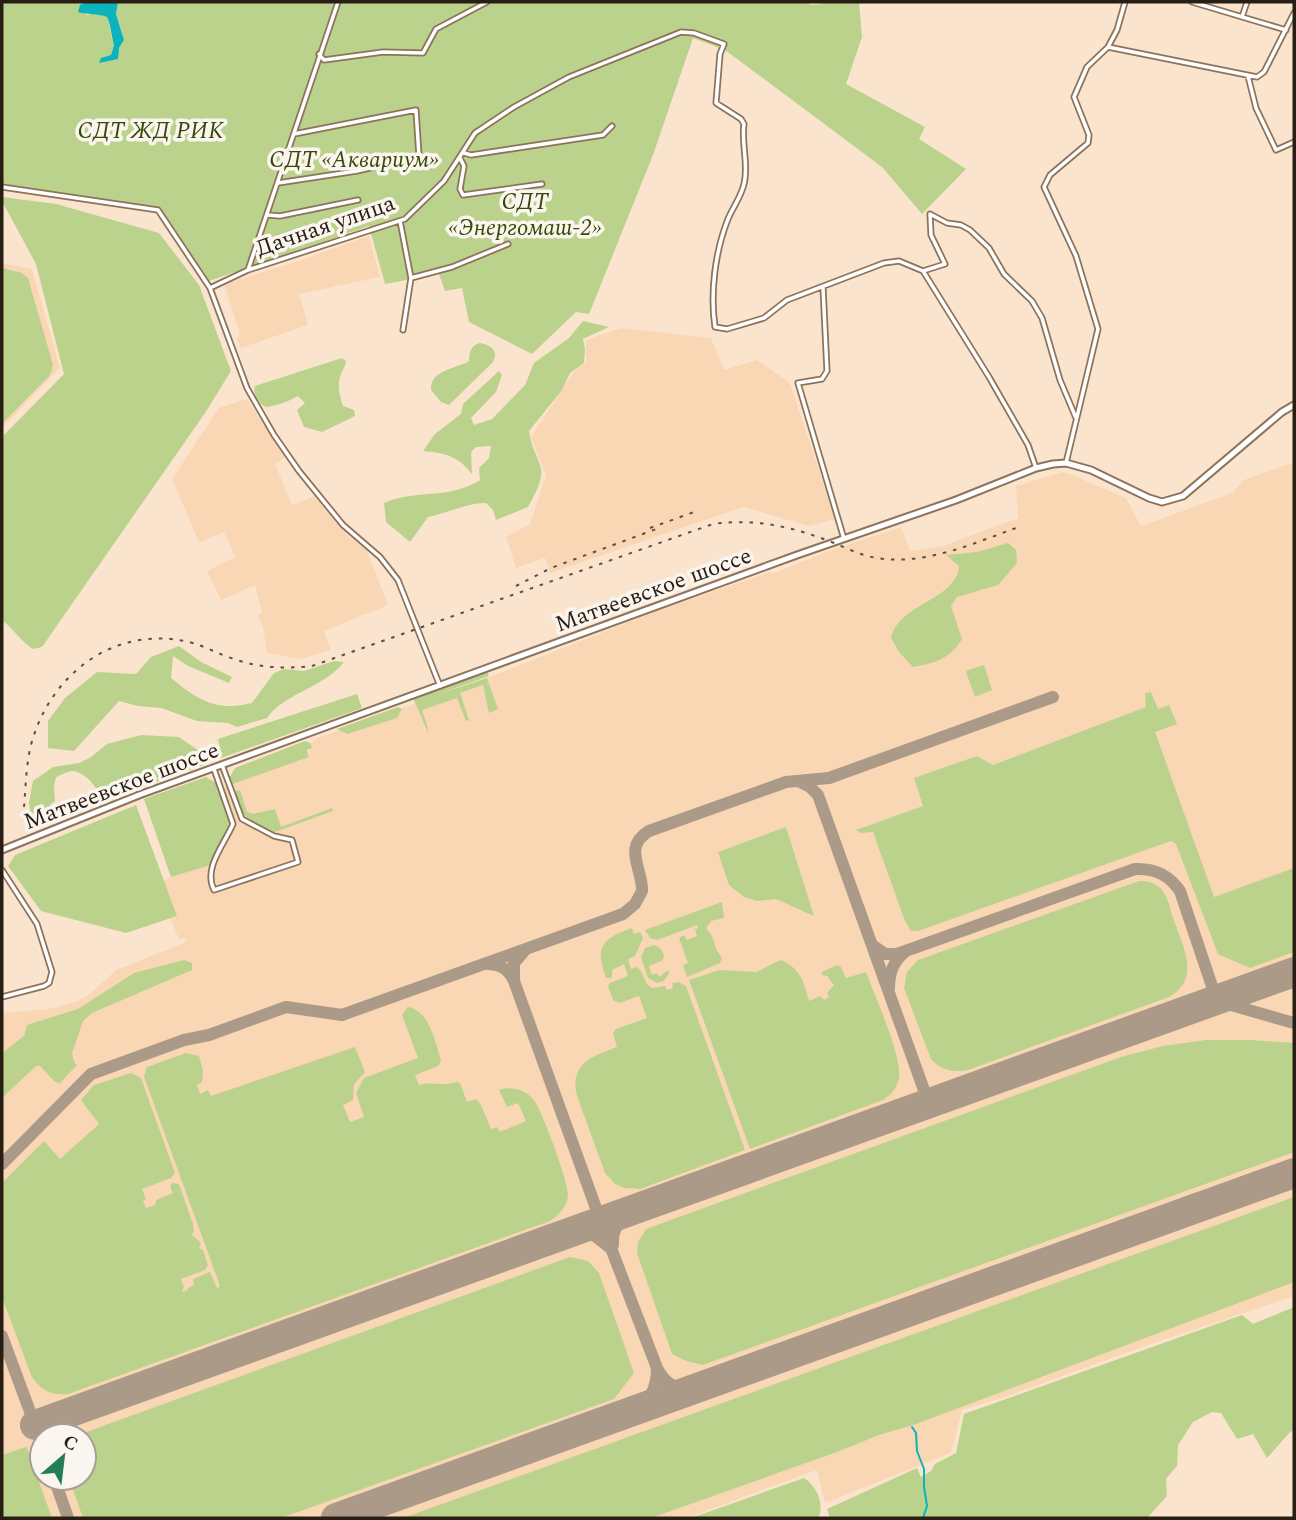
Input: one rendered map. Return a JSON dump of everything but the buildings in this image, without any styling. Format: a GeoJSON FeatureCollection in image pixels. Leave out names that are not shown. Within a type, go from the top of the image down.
{"type":"FeatureCollection","features":[{"type":"Feature","properties":{"kind":"main road","name":"Матвеевское шоссе"},"geometry":{"type":"LineString","coordinates":[[2,850],[103,808],[956,500],[1036,468],[1066,463],[1091,470],[1149,498],[1162,502],[1172,500],[1183,496],[1282,412],[1294,405]]}},
{"type":"Feature","properties":{"kind":"street"},"geometry":{"type":"LineString","coordinates":[[248,270],[338,2]]}},
{"type":"Feature","properties":{"kind":"street"},"geometry":{"type":"LineString","coordinates":[[319,54],[324,60],[383,52],[423,53],[436,29],[487,2]]}},
{"type":"Feature","properties":{"kind":"street"},"geometry":{"type":"LineString","coordinates":[[1066,463],[1098,329],[1076,256],[1044,187],[1050,175],[1088,143],[1089,135],[1074,97],[1087,67],[1108,47],[1117,30],[1125,2]]}},
{"type":"Feature","properties":{"kind":"street"},"geometry":{"type":"LineString","coordinates":[[1192,2],[1286,30]]}},
{"type":"Feature","properties":{"kind":"street"},"geometry":{"type":"LineString","coordinates":[[1242,17],[1247,2]]}},
{"type":"Feature","properties":{"kind":"street"},"geometry":{"type":"LineString","coordinates":[[1108,47],[1248,76],[1260,76],[1294,13]]}},
{"type":"Feature","properties":{"kind":"street","name":"Дачная улица"},"geometry":{"type":"LineString","coordinates":[[210,288],[248,270],[400,221],[411,215],[444,181],[464,153],[473,134],[514,107],[569,77],[681,32],[712,38],[724,44],[720,54],[716,103],[743,122],[747,170],[743,190],[722,237],[712,304],[715,327],[727,329],[764,318],[787,300],[823,287]]}},
{"type":"Feature","properties":{"kind":"street"},"geometry":{"type":"LineString","coordinates":[[1248,76],[1256,108],[1276,150],[1294,142]]}},
{"type":"Feature","properties":{"kind":"street"},"geometry":{"type":"LineString","coordinates":[[278,183],[357,171],[419,156],[416,110],[294,134]]}},
{"type":"Feature","properties":{"kind":"street"},"geometry":{"type":"LineString","coordinates":[[464,153],[471,155],[603,135],[612,126]]}},
{"type":"Feature","properties":{"kind":"street"},"geometry":{"type":"LineString","coordinates":[[460,158],[464,166],[460,189],[463,195],[542,184]]}},
{"type":"Feature","properties":{"kind":"street"},"geometry":{"type":"LineString","coordinates":[[2,187],[158,210],[210,288],[256,407],[299,471],[343,525],[380,557],[396,577],[440,686]]}},
{"type":"Feature","properties":{"kind":"street"},"geometry":{"type":"LineString","coordinates":[[268,215],[280,216],[358,200]]}},
{"type":"Feature","properties":{"kind":"street"},"geometry":{"type":"LineString","coordinates":[[923,271],[944,264],[931,234],[930,214],[947,223],[966,228],[978,236],[992,252],[1000,270],[1032,301],[1041,316],[1060,380],[1076,418]]}},
{"type":"Feature","properties":{"kind":"street"},"geometry":{"type":"LineString","coordinates":[[400,221],[411,278],[404,330]]}},
{"type":"Feature","properties":{"kind":"street"},"geometry":{"type":"LineString","coordinates":[[411,278],[452,267],[508,244]]}},
{"type":"Feature","properties":{"kind":"street"},"geometry":{"type":"LineString","coordinates":[[844,539],[798,383],[824,377],[828,367],[823,287],[884,262],[899,261],[923,271],[989,377],[1028,445],[1036,468]]}},
{"type":"Feature","properties":{"kind":"street"},"geometry":{"type":"LineString","coordinates":[[214,768],[233,824],[211,868],[209,877],[213,888],[217,890],[297,863],[299,859],[292,840],[274,836],[242,819],[222,765]]}},
{"type":"Feature","properties":{"kind":"street"},"geometry":{"type":"LineString","coordinates":[[2,870],[33,916],[52,972],[49,983],[44,986],[2,997]]}},
{"type":"Feature","properties":{"kind":"shaded area"},"geometry":{"type":"Polygon","coordinates":[[[369,236],[380,277],[299,294],[308,325],[241,348],[237,339],[240,334],[224,284],[369,236]]]}},
{"type":"Feature","properties":{"kind":"shaded area"},"geometry":{"type":"Polygon","coordinates":[[[2,263],[32,269],[60,368],[2,428],[2,263]]]}},
{"type":"Feature","properties":{"kind":"shaded area"},"geometry":{"type":"Polygon","coordinates":[[[621,328],[711,338],[724,370],[757,360],[790,383],[835,519],[809,526],[743,507],[550,573],[545,558],[516,568],[506,537],[530,524],[546,475],[531,437],[572,374],[586,362],[586,340],[621,328]]]}},
{"type":"Feature","properties":{"kind":"shaded area"},"geometry":{"type":"Polygon","coordinates":[[[247,399],[285,457],[275,464],[292,505],[315,496],[347,535],[367,551],[388,605],[324,631],[331,650],[300,659],[267,653],[263,627],[258,616],[262,613],[255,585],[221,600],[207,571],[235,557],[224,532],[199,543],[172,479],[219,408],[247,399]]]}},
{"type":"Feature","properties":{"kind":"shaded area"},"geometry":{"type":"Polygon","coordinates":[[[1294,462],[1294,1296],[962,1410],[951,1453],[825,1503],[817,1470],[687,1518],[2,1518],[2,1013],[48,1009],[78,1001],[116,970],[186,942],[185,938],[179,940],[171,919],[177,916],[164,881],[171,877],[149,813],[309,757],[311,743],[317,738],[487,678],[657,611],[770,572],[772,574],[829,551],[901,527],[910,551],[943,546],[1018,518],[1016,486],[1062,472],[1126,498],[1141,526],[1233,492],[1244,480],[1294,462]]]}},
{"type":"Feature","properties":{"kind":"green space"},"geometry":{"type":"Polygon","coordinates":[[[2,2],[86,2],[80,5],[86,15],[96,13],[107,17],[114,44],[111,54],[124,40],[116,14],[118,2],[808,2],[810,5],[823,4],[821,2],[859,2],[862,37],[846,84],[925,127],[919,139],[966,169],[922,214],[882,167],[725,50],[693,38],[653,155],[589,314],[576,312],[532,354],[469,322],[462,288],[445,291],[439,274],[385,284],[369,226],[203,283],[155,210],[2,189],[2,2]]]}},
{"type":"Feature","properties":{"kind":"green space"},"geometry":{"type":"Polygon","coordinates":[[[2,197],[56,204],[159,233],[199,285],[231,371],[205,413],[42,647],[33,649],[2,620],[2,437],[64,374],[36,264],[2,197]]]}},
{"type":"Feature","properties":{"kind":"green space"},"geometry":{"type":"Polygon","coordinates":[[[2,268],[22,273],[28,278],[53,365],[50,375],[2,424],[2,268]]]}},
{"type":"Feature","properties":{"kind":"green space"},"geometry":{"type":"Polygon","coordinates":[[[583,321],[609,327],[583,339],[584,363],[570,373],[562,390],[529,431],[540,464],[541,478],[528,507],[496,520],[493,510],[486,503],[428,517],[410,542],[386,522],[384,503],[408,496],[456,490],[480,480],[479,468],[489,458],[491,446],[476,447],[471,452],[472,474],[462,463],[450,456],[423,451],[435,434],[461,414],[463,404],[499,371],[502,375],[496,392],[471,418],[474,425],[492,419],[525,385],[534,363],[569,338],[583,321]]]}},
{"type":"Feature","properties":{"kind":"green space"},"geometry":{"type":"Polygon","coordinates":[[[480,343],[493,349],[493,362],[449,405],[441,402],[431,390],[435,378],[469,361],[471,349],[480,343]]]}},
{"type":"Feature","properties":{"kind":"green space"},"geometry":{"type":"Polygon","coordinates":[[[342,358],[346,361],[339,380],[340,395],[343,406],[354,410],[355,416],[322,432],[304,427],[297,410],[305,403],[298,396],[266,407],[255,395],[255,386],[342,358]]]}},
{"type":"Feature","properties":{"kind":"green space"},"geometry":{"type":"Polygon","coordinates":[[[1008,543],[1016,550],[1017,563],[998,585],[957,597],[951,606],[962,639],[957,646],[941,659],[913,667],[891,638],[896,626],[905,616],[939,595],[956,578],[959,566],[946,555],[977,552],[1008,543]]]}},
{"type":"Feature","properties":{"kind":"green space"},"geometry":{"type":"Polygon","coordinates":[[[179,646],[201,662],[232,677],[229,683],[188,666],[173,656],[171,678],[199,698],[228,706],[252,703],[274,673],[284,669],[304,671],[334,661],[344,662],[326,678],[283,703],[267,718],[237,727],[228,723],[197,721],[161,708],[119,701],[74,751],[48,748],[48,721],[65,698],[97,672],[136,674],[151,657],[179,646]]]}},
{"type":"Feature","properties":{"kind":"green space"},"geometry":{"type":"Polygon","coordinates":[[[984,665],[992,690],[975,697],[966,672],[984,665]]]}},
{"type":"Feature","properties":{"kind":"green space"},"geometry":{"type":"Polygon","coordinates":[[[487,672],[489,676],[436,695],[487,678],[498,709],[489,713],[483,685],[460,693],[469,720],[466,721],[457,698],[422,710],[429,732],[427,730],[413,698],[487,672]]]}},
{"type":"Feature","properties":{"kind":"green space"},"geometry":{"type":"Polygon","coordinates":[[[1151,692],[1158,709],[1169,705],[1177,724],[1155,732],[1214,897],[1294,868],[1294,952],[1250,968],[1218,954],[1176,844],[1171,841],[918,931],[911,931],[873,832],[860,833],[856,830],[923,806],[914,778],[977,756],[993,765],[1146,707],[1145,693],[1151,692]]]}},
{"type":"Feature","properties":{"kind":"green space"},"geometry":{"type":"Polygon","coordinates":[[[357,694],[362,708],[218,759],[218,739],[357,694]]]}},
{"type":"Feature","properties":{"kind":"green space"},"geometry":{"type":"Polygon","coordinates":[[[398,707],[402,709],[397,718],[347,734],[337,729],[398,707]]]}},
{"type":"Feature","properties":{"kind":"green space"},"geometry":{"type":"Polygon","coordinates":[[[141,735],[179,737],[208,757],[207,764],[105,800],[83,775],[67,772],[56,777],[55,801],[50,805],[51,814],[58,820],[47,825],[38,820],[32,824],[29,803],[33,781],[53,767],[79,763],[91,757],[107,744],[141,735]]]}},
{"type":"Feature","properties":{"kind":"green space"},"geometry":{"type":"Polygon","coordinates":[[[305,741],[310,743],[312,748],[307,750],[309,757],[233,784],[230,777],[235,768],[305,741]]]}},
{"type":"Feature","properties":{"kind":"green space"},"geometry":{"type":"Polygon","coordinates":[[[206,777],[216,783],[229,822],[228,828],[210,865],[171,877],[144,799],[206,777]]]}},
{"type":"Feature","properties":{"kind":"green space"},"geometry":{"type":"Polygon","coordinates":[[[240,790],[247,812],[253,814],[275,809],[281,827],[332,808],[333,811],[272,833],[251,822],[244,814],[234,792],[240,790]]]}},
{"type":"Feature","properties":{"kind":"green space"},"geometry":{"type":"Polygon","coordinates":[[[136,805],[177,916],[126,933],[41,911],[8,866],[15,855],[136,805]]]}},
{"type":"Feature","properties":{"kind":"green space"},"geometry":{"type":"Polygon","coordinates":[[[786,827],[814,916],[776,899],[757,901],[744,897],[729,885],[718,852],[786,827]]]}},
{"type":"Feature","properties":{"kind":"green space"},"geometry":{"type":"Polygon","coordinates":[[[1139,881],[1158,886],[1168,902],[1187,960],[1185,981],[1179,990],[1169,997],[968,1070],[948,1070],[931,1059],[904,988],[907,972],[918,960],[1139,881]]]}},
{"type":"Feature","properties":{"kind":"green space"},"geometry":{"type":"Polygon","coordinates":[[[722,902],[724,918],[711,921],[706,928],[722,958],[720,963],[687,977],[683,965],[688,963],[679,938],[684,935],[687,940],[697,936],[697,925],[657,940],[650,938],[645,930],[722,902]]]}},
{"type":"Feature","properties":{"kind":"green space"},"geometry":{"type":"Polygon","coordinates":[[[632,928],[634,934],[640,932],[643,938],[635,956],[628,959],[631,969],[637,967],[652,988],[665,986],[667,990],[673,988],[672,983],[679,982],[686,986],[745,1150],[640,1189],[624,1188],[615,1184],[605,1173],[575,1085],[576,1076],[585,1063],[617,1047],[613,1033],[616,1029],[647,1018],[639,996],[619,1003],[613,1000],[608,986],[628,976],[624,964],[612,970],[612,978],[606,978],[601,959],[601,951],[607,940],[632,928]]]}},
{"type":"Feature","properties":{"kind":"green space"},"geometry":{"type":"Polygon","coordinates":[[[654,945],[660,948],[664,955],[663,960],[649,966],[652,975],[657,973],[659,977],[668,970],[669,973],[664,981],[657,983],[648,978],[641,957],[645,948],[654,945]]]}},
{"type":"Feature","properties":{"kind":"green space"},"geometry":{"type":"Polygon","coordinates":[[[184,960],[192,963],[192,970],[92,1013],[83,1021],[72,1053],[77,1065],[60,1083],[55,1082],[40,1066],[36,1066],[2,1098],[2,1053],[24,1036],[27,1025],[78,1009],[134,973],[184,960]]]}},
{"type":"Feature","properties":{"kind":"green space"},"geometry":{"type":"Polygon","coordinates":[[[781,960],[797,972],[809,1001],[820,996],[824,1000],[829,997],[827,993],[834,985],[822,972],[837,965],[841,967],[846,978],[866,972],[897,1056],[899,1078],[893,1091],[883,1100],[750,1149],[689,980],[719,970],[756,972],[781,960]]]}},
{"type":"Feature","properties":{"kind":"green space"},"geometry":{"type":"Polygon","coordinates":[[[408,1007],[422,1014],[427,1021],[441,1060],[438,1066],[415,1075],[419,1085],[460,1083],[467,1102],[476,1099],[491,1129],[497,1127],[500,1132],[526,1121],[518,1103],[507,1107],[499,1090],[517,1089],[533,1099],[548,1130],[567,1188],[567,1199],[559,1213],[550,1221],[68,1394],[51,1393],[38,1385],[31,1375],[2,1297],[2,1183],[44,1141],[60,1159],[99,1124],[81,1100],[94,1085],[131,1073],[141,1078],[175,1173],[171,1178],[142,1189],[146,1199],[143,1201],[146,1208],[155,1205],[156,1200],[173,1193],[170,1187],[172,1183],[179,1184],[193,1224],[194,1232],[191,1234],[201,1243],[199,1248],[203,1250],[208,1265],[205,1270],[181,1279],[184,1288],[182,1290],[188,1290],[194,1285],[193,1279],[210,1272],[217,1288],[220,1286],[144,1077],[147,1067],[186,1053],[199,1056],[203,1070],[202,1082],[197,1085],[200,1094],[208,1090],[211,1096],[355,1047],[365,1072],[354,1084],[353,1100],[343,1105],[350,1122],[364,1117],[356,1093],[364,1078],[418,1058],[402,1015],[408,1007]]]}},
{"type":"Feature","properties":{"kind":"green space"},"geometry":{"type":"Polygon","coordinates":[[[1206,1040],[1294,1043],[1294,1152],[703,1365],[672,1354],[637,1253],[638,1242],[646,1229],[1121,1057],[1163,1046],[1206,1040]]]}},
{"type":"Feature","properties":{"kind":"green space"},"geometry":{"type":"Polygon","coordinates":[[[1294,1197],[1294,1282],[916,1424],[651,1518],[403,1518],[1294,1197]]]}},
{"type":"Feature","properties":{"kind":"green space"},"geometry":{"type":"Polygon","coordinates":[[[570,1257],[588,1261],[599,1273],[634,1373],[614,1399],[281,1518],[83,1518],[74,1492],[98,1492],[98,1428],[570,1257]]]}},
{"type":"Feature","properties":{"kind":"green space"},"geometry":{"type":"Polygon","coordinates":[[[1294,1307],[1294,1433],[1291,1431],[1267,1458],[1253,1434],[1237,1439],[1221,1413],[1212,1412],[1193,1422],[1178,1445],[1177,1466],[1166,1479],[1167,1496],[1147,1518],[830,1518],[827,1509],[917,1468],[921,1477],[931,1471],[935,1464],[956,1453],[964,1414],[1242,1315],[1253,1324],[1294,1307]]]}},
{"type":"Feature","properties":{"kind":"green space"},"geometry":{"type":"Polygon","coordinates":[[[27,1448],[28,1492],[43,1492],[52,1518],[2,1518],[2,1455],[27,1448]]]}},
{"type":"Feature","properties":{"kind":"green space"},"geometry":{"type":"Polygon","coordinates":[[[804,1478],[813,1486],[818,1496],[821,1507],[818,1518],[691,1518],[804,1478]]]}},
{"type":"Feature","properties":{"kind":"water"},"geometry":{"type":"Polygon","coordinates":[[[86,2],[118,2],[116,14],[124,40],[119,48],[118,59],[99,63],[101,58],[111,55],[114,45],[107,17],[78,12],[80,5],[86,2]]]}},
{"type":"Feature","properties":{"kind":"waterway"},"geometry":{"type":"LineString","coordinates":[[912,1427],[916,1433],[917,1451],[924,1469],[927,1506],[923,1518]]}},
{"type":"Feature","properties":{"kind":"taxiway"},"geometry":{"type":"LineString","coordinates":[[2,1164],[91,1074],[286,1007],[342,1015],[623,914],[635,904],[642,891],[635,851],[641,837],[649,831],[786,782],[829,778],[1053,697]]}},
{"type":"Feature","properties":{"kind":"taxiway"},"geometry":{"type":"LineString","coordinates":[[798,781],[818,795],[929,1104]]}},
{"type":"Feature","properties":{"kind":"taxiway"},"geometry":{"type":"LineString","coordinates":[[872,945],[885,954],[897,954],[1135,869],[1155,871],[1166,877],[1180,891],[1217,1001],[1294,1023]]}},
{"type":"Feature","properties":{"kind":"taxiway"},"geometry":{"type":"LineString","coordinates":[[487,964],[503,968],[510,973],[514,981],[514,963],[525,950]]}},
{"type":"Feature","properties":{"kind":"taxiway"},"geometry":{"type":"LineString","coordinates":[[889,988],[892,968],[905,952]]}},
{"type":"Feature","properties":{"kind":"taxiway"},"geometry":{"type":"LineString","coordinates":[[514,981],[657,1368],[656,1382],[651,1394],[643,1404],[630,1412]]}},
{"type":"Feature","properties":{"kind":"taxiway"},"geometry":{"type":"LineString","coordinates":[[613,1245],[617,1225],[632,1211]]}},
{"type":"Feature","properties":{"kind":"taxiway"},"geometry":{"type":"LineString","coordinates":[[575,1231],[595,1236],[609,1247]]}},
{"type":"Feature","properties":{"kind":"taxiway"},"geometry":{"type":"LineString","coordinates":[[2,1336],[34,1422]]}},
{"type":"Feature","properties":{"kind":"taxiway"},"geometry":{"type":"LineString","coordinates":[[657,1368],[672,1385],[693,1390]]}},
{"type":"Feature","properties":{"kind":"taxiway"},"geometry":{"type":"LineString","coordinates":[[59,1492],[68,1518]]}},
{"type":"Feature","properties":{"kind":"runway"},"geometry":{"type":"LineString","coordinates":[[43,1422],[1294,972]]}},
{"type":"Feature","properties":{"kind":"runway"},"geometry":{"type":"LineString","coordinates":[[336,1518],[1294,1173]]}},
{"type":"Feature","properties":{"kind":"railway"},"geometry":{"type":"LineString","coordinates":[[650,528],[694,512]]}},
{"type":"Feature","properties":{"kind":"railway"},"geometry":{"type":"LineString","coordinates":[[24,807],[33,738],[56,692],[92,658],[137,640],[162,638],[189,642],[234,659],[263,666],[312,666],[713,524],[744,522],[775,525],[819,537],[864,555],[903,560],[942,554],[1016,528]]}},
{"type":"Feature","properties":{"kind":"railway"},"geometry":{"type":"LineString","coordinates":[[516,586],[551,568],[659,528]]}},
{"type":"Feature","properties":{"kind":"park label","name":"СДТ ЖД РИК"},"geometry":{"type":"Point","coordinates":[151,130]}},
{"type":"Feature","properties":{"kind":"park label","name":"СДТ «Аквариум»"},"geometry":{"type":"Point","coordinates":[354,159]}},
{"type":"Feature","properties":{"kind":"park label","name":"СДТ «Энергомаш-2»"},"geometry":{"type":"Point","coordinates":[525,214]}}]}
